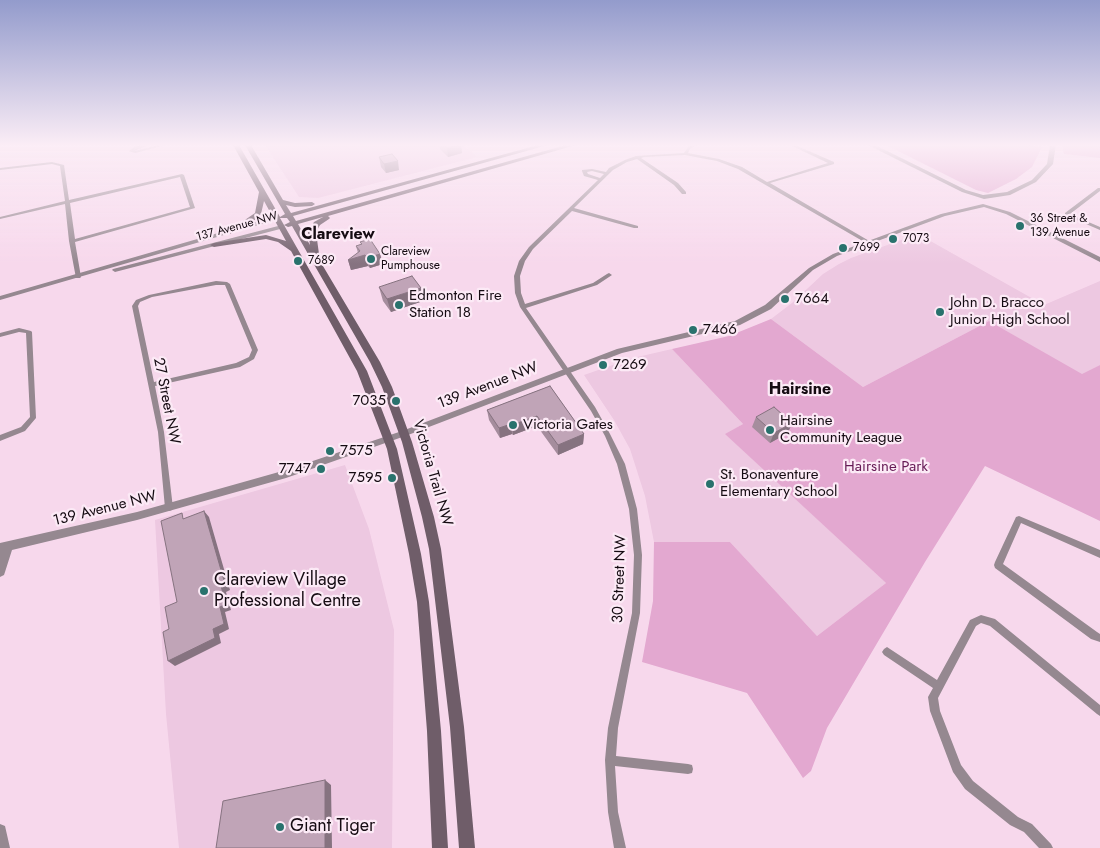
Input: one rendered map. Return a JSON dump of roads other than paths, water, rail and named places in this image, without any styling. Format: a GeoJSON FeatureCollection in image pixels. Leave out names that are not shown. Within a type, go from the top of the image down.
{"type":"FeatureCollection","features":[{"type":"Feature","properties":{"kind":"main road"},"geometry":{"type":"LineString","coordinates":[[258,185],[362,371],[388,439],[405,507],[423,602],[434,731],[440,848]]}},
{"type":"Feature","properties":{"kind":"main road","name":"Victoria Trail NW"},"geometry":{"type":"LineString","coordinates":[[271,185],[375,362],[405,433],[435,550],[457,727],[467,848]]}},
{"type":"Feature","properties":{"kind":"main road","name":"137 Avenue NW"},"geometry":{"type":"LineString","coordinates":[[282,227],[291,220],[347,200],[404,185]]}},
{"type":"Feature","properties":{"kind":"main road"},"geometry":{"type":"LineString","coordinates":[[291,220],[406,185]]}},
{"type":"Feature","properties":{"kind":"main road","name":"137 Avenue NW"},"geometry":{"type":"LineString","coordinates":[[277,218],[291,220],[342,210],[432,185]]}},
{"type":"Feature","properties":{"kind":"main road"},"geometry":{"type":"LineString","coordinates":[[224,233],[245,224],[258,214],[262,192]]}},
{"type":"Feature","properties":{"kind":"main road"},"geometry":{"type":"LineString","coordinates":[[281,201],[295,205],[347,200]]}},
{"type":"Feature","properties":{"kind":"main road"},"geometry":{"type":"LineString","coordinates":[[316,260],[312,236],[314,229],[325,219],[342,210]]}},
{"type":"Feature","properties":{"kind":"main road"},"geometry":{"type":"LineString","coordinates":[[214,245],[266,237],[280,240],[296,251]]}},
{"type":"Feature","properties":{"kind":"street"},"geometry":{"type":"LineString","coordinates":[[65,185],[78,276]]}},
{"type":"Feature","properties":{"kind":"street"},"geometry":{"type":"LineString","coordinates":[[0,218],[141,185]]}},
{"type":"Feature","properties":{"kind":"street"},"geometry":{"type":"LineString","coordinates":[[72,241],[193,208],[185,185]]}},
{"type":"Feature","properties":{"kind":"street"},"geometry":{"type":"LineString","coordinates":[[595,185],[571,209],[636,228]]}},
{"type":"Feature","properties":{"kind":"street"},"geometry":{"type":"LineString","coordinates":[[677,185],[684,193]]}},
{"type":"Feature","properties":{"kind":"street"},"geometry":{"type":"LineString","coordinates":[[770,185],[868,242]]}},
{"type":"Feature","properties":{"kind":"street"},"geometry":{"type":"LineString","coordinates":[[951,185],[996,203],[1008,213]]}},
{"type":"Feature","properties":{"kind":"street"},"geometry":{"type":"LineString","coordinates":[[967,208],[973,199],[1002,195],[1029,185]]}},
{"type":"Feature","properties":{"kind":"street"},"geometry":{"type":"LineString","coordinates":[[1100,189],[1067,214],[1100,229]]}},
{"type":"Feature","properties":{"kind":"street"},"geometry":{"type":"LineString","coordinates":[[964,191],[985,206],[1008,213],[1098,257]]}},
{"type":"Feature","properties":{"kind":"street"},"geometry":{"type":"LineString","coordinates":[[985,206],[994,206],[1002,195]]}},
{"type":"Feature","properties":{"kind":"street","name":"139 Avenue NW"},"geometry":{"type":"LineString","coordinates":[[4,547],[168,508],[286,474],[405,433],[633,347],[718,329],[744,321],[768,307],[816,265],[834,255],[967,208],[985,206]]}},
{"type":"Feature","properties":{"kind":"street","name":"30 Street NW"},"geometry":{"type":"LineString","coordinates":[[571,209],[531,248],[518,270],[517,282],[518,293],[523,307],[600,420],[616,452],[629,491],[636,529],[638,555],[636,613],[614,728],[610,760],[613,812],[620,848]]}},
{"type":"Feature","properties":{"kind":"street","name":"137 Avenue NW"},"geometry":{"type":"LineString","coordinates":[[0,298],[78,276],[105,266],[277,218]]}},
{"type":"Feature","properties":{"kind":"street","name":"137 Avenue NW"},"geometry":{"type":"LineString","coordinates":[[78,276],[106,272],[282,227]]}},
{"type":"Feature","properties":{"kind":"street"},"geometry":{"type":"LineString","coordinates":[[523,307],[595,284],[609,275]]}},
{"type":"Feature","properties":{"kind":"street","name":"27 Street NW"},"geometry":{"type":"LineString","coordinates":[[152,385],[238,365],[252,358],[255,350],[229,286],[220,283],[151,296],[138,301],[134,308],[152,385],[164,451],[168,508]]}},
{"type":"Feature","properties":{"kind":"street"},"geometry":{"type":"LineString","coordinates":[[0,335],[26,330],[30,334],[33,418],[19,432],[0,438]]}},
{"type":"Feature","properties":{"kind":"street"},"geometry":{"type":"LineString","coordinates":[[1100,554],[1019,519],[998,564],[1094,636],[1100,638]]}},
{"type":"Feature","properties":{"kind":"street"},"geometry":{"type":"LineString","coordinates":[[0,572],[4,547]]}},
{"type":"Feature","properties":{"kind":"street"},"geometry":{"type":"LineString","coordinates":[[1046,848],[1028,828],[1014,821],[968,785],[957,768],[935,711],[933,697],[973,623],[981,619],[992,622],[1100,711]]}},
{"type":"Feature","properties":{"kind":"street"},"geometry":{"type":"LineString","coordinates":[[887,652],[938,686]]}},
{"type":"Feature","properties":{"kind":"street"},"geometry":{"type":"LineString","coordinates":[[610,760],[688,769]]}},
{"type":"Feature","properties":{"kind":"street"},"geometry":{"type":"LineString","coordinates":[[0,832],[3,848]]}},
{"type":"Feature","properties":{"kind":"place","name":"36 Street & 139 Avenue"},"geometry":{"type":"Point","coordinates":[1020,226]}},
{"type":"Feature","properties":{"kind":"place","name":"7073"},"geometry":{"type":"Point","coordinates":[893,239]}},
{"type":"Feature","properties":{"kind":"place","name":"7699"},"geometry":{"type":"Point","coordinates":[843,248]}},
{"type":"Feature","properties":{"kind":"place","name":"Clareview Pumphouse"},"geometry":{"type":"Point","coordinates":[371,259]}},
{"type":"Feature","properties":{"kind":"place","name":"7689"},"geometry":{"type":"Point","coordinates":[298,261]}},
{"type":"Feature","properties":{"kind":"place","name":"7664"},"geometry":{"type":"Point","coordinates":[785,299]}},
{"type":"Feature","properties":{"kind":"place","name":"Edmonton Fire Station 18"},"geometry":{"type":"Point","coordinates":[399,305]}},
{"type":"Feature","properties":{"kind":"place","name":"John D. Bracco Junior High School"},"geometry":{"type":"Point","coordinates":[940,312]}},
{"type":"Feature","properties":{"kind":"place","name":"7466"},"geometry":{"type":"Point","coordinates":[693,330]}},
{"type":"Feature","properties":{"kind":"place","name":"7269"},"geometry":{"type":"Point","coordinates":[603,365]}},
{"type":"Feature","properties":{"kind":"place","name":"7035"},"geometry":{"type":"Point","coordinates":[396,401]}},
{"type":"Feature","properties":{"kind":"place","name":"Victoria Gates"},"geometry":{"type":"Point","coordinates":[513,425]}},
{"type":"Feature","properties":{"kind":"place","name":"Hairsine Community League"},"geometry":{"type":"Point","coordinates":[770,430]}},
{"type":"Feature","properties":{"kind":"place","name":"7575"},"geometry":{"type":"Point","coordinates":[330,451]}},
{"type":"Feature","properties":{"kind":"place","name":"7747"},"geometry":{"type":"Point","coordinates":[321,469]}},
{"type":"Feature","properties":{"kind":"place","name":"7595"},"geometry":{"type":"Point","coordinates":[392,478]}},
{"type":"Feature","properties":{"kind":"place","name":"St. Bonaventure Elementary School"},"geometry":{"type":"Point","coordinates":[710,484]}},
{"type":"Feature","properties":{"kind":"place","name":"Clareview Village Professional Centre"},"geometry":{"type":"Point","coordinates":[204,591]}},
{"type":"Feature","properties":{"kind":"place","name":"Giant Tiger"},"geometry":{"type":"Point","coordinates":[280,827]}},
{"type":"Feature","properties":{"kind":"district","name":"Clareview"},"geometry":{"type":"Point","coordinates":[338,235]}},
{"type":"Feature","properties":{"kind":"district","name":"Hairsine"},"geometry":{"type":"Point","coordinates":[800,390]}},
{"type":"Feature","properties":{"kind":"park label","name":"Hairsine Park"},"geometry":{"type":"Point","coordinates":[886,467]}}]}
